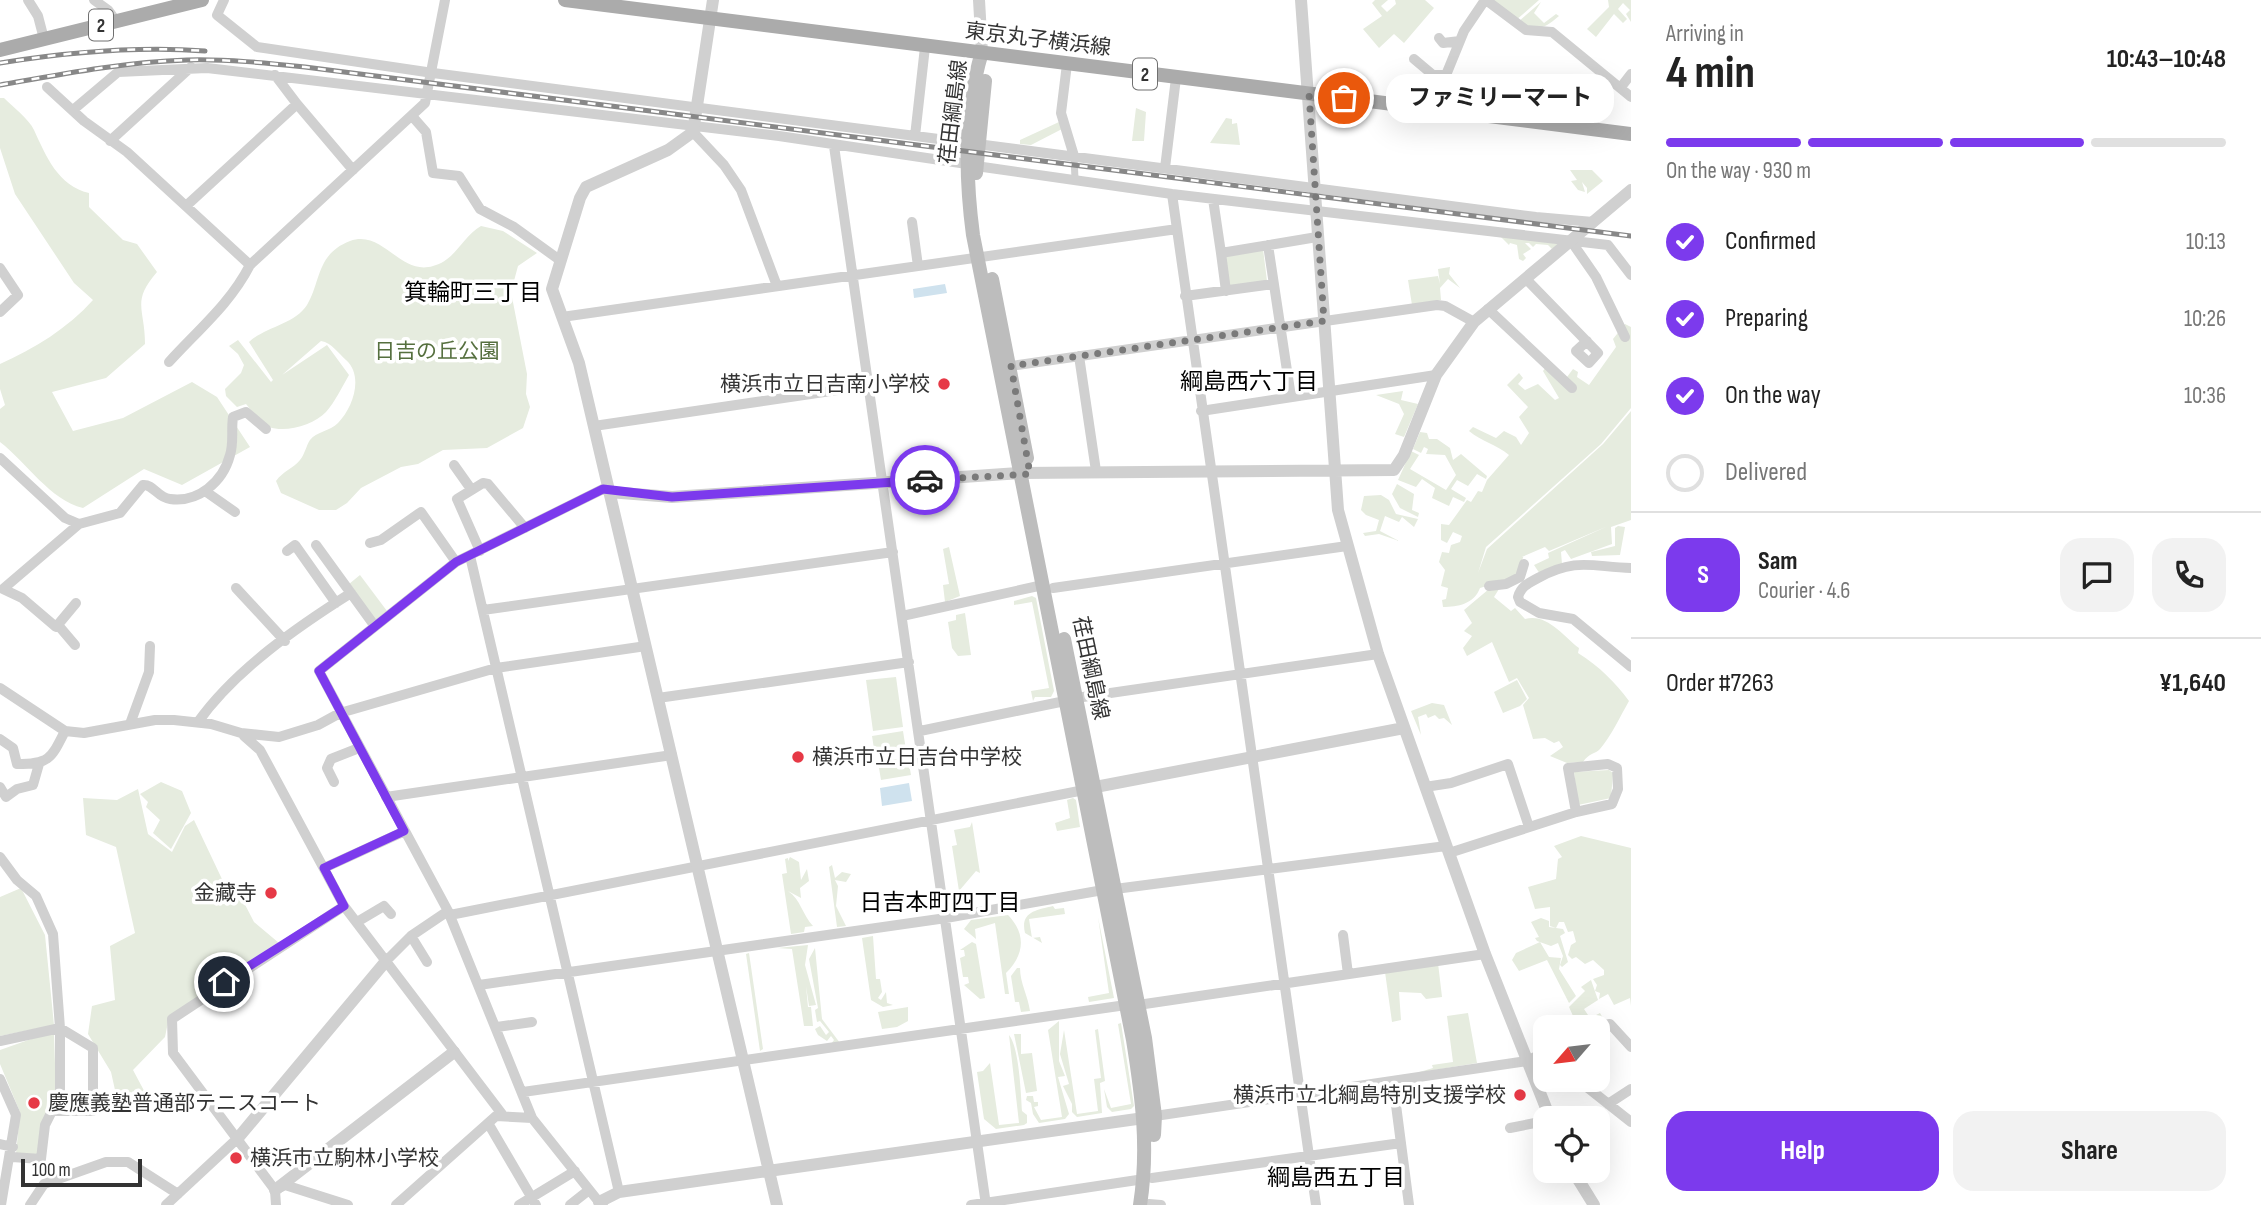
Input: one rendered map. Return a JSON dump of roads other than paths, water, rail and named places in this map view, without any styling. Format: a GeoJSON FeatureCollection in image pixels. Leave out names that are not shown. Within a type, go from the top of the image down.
{"type":"FeatureCollection","features":[{"type":"Feature","properties":{"kind":"main road","name":"2"},"geometry":{"type":"LineString","coordinates":[[0,50],[116,22],[172,4],[202,0]]}},
{"type":"Feature","properties":{"kind":"main road","name":"東京丸子横浜線"},"geometry":{"type":"LineString","coordinates":[[565,0],[1631,134]]}},
{"type":"Feature","properties":{"kind":"main road","name":"荏田綱島線"},"geometry":{"type":"LineString","coordinates":[[982,52],[986,71],[973,143],[972,165],[983,257],[1132,1005],[1150,1117],[1149,1205]]}},
{"type":"Feature","properties":{"kind":"main road","name":"荏田綱島線"},"geometry":{"type":"LineString","coordinates":[[983,257],[1011,366],[1025,473]]}},
{"type":"Feature","properties":{"kind":"street"},"geometry":{"type":"LineString","coordinates":[[28,0],[38,16],[44,39]]}},
{"type":"Feature","properties":{"kind":"street"},"geometry":{"type":"LineString","coordinates":[[94,0],[108,10],[116,22]]}},
{"type":"Feature","properties":{"kind":"street"},"geometry":{"type":"LineString","coordinates":[[223,0],[218,15],[257,47],[433,74],[1315,186],[1536,217],[1593,222]]}},
{"type":"Feature","properties":{"kind":"street"},"geometry":{"type":"LineString","coordinates":[[169,362],[225,305],[238,289],[250,265],[425,103],[433,74],[444,0]]}},
{"type":"Feature","properties":{"kind":"street"},"geometry":{"type":"LineString","coordinates":[[713,0],[693,129],[668,150],[586,187],[580,198],[552,289],[579,363],[777,1205]]}},
{"type":"Feature","properties":{"kind":"street"},"geometry":{"type":"LineString","coordinates":[[979,0],[982,52]]}},
{"type":"Feature","properties":{"kind":"street"},"geometry":{"type":"LineString","coordinates":[[1301,0],[1327,391],[1338,510],[1378,654],[1485,954],[1545,1106]]}},
{"type":"Feature","properties":{"kind":"street"},"geometry":{"type":"LineString","coordinates":[[1446,75],[1460,41],[1485,0],[1527,30],[1552,32],[1631,97]]}},
{"type":"Feature","properties":{"kind":"street"},"geometry":{"type":"LineString","coordinates":[[1438,38],[1443,43],[1460,41]]}},
{"type":"Feature","properties":{"kind":"street"},"geometry":{"type":"LineString","coordinates":[[915,136],[925,47]]}},
{"type":"Feature","properties":{"kind":"street"},"geometry":{"type":"LineString","coordinates":[[1414,59],[1433,75],[1446,75],[1492,117]]}},
{"type":"Feature","properties":{"kind":"street"},"geometry":{"type":"LineString","coordinates":[[1067,64],[1061,113],[1074,156],[1075,179]]}},
{"type":"Feature","properties":{"kind":"street"},"geometry":{"type":"LineString","coordinates":[[110,141],[191,67]]}},
{"type":"Feature","properties":{"kind":"street"},"geometry":{"type":"LineString","coordinates":[[73,110],[118,72],[191,67],[275,75],[834,146],[1172,194],[1608,245],[1631,275]]}},
{"type":"Feature","properties":{"kind":"street"},"geometry":{"type":"LineString","coordinates":[[1621,87],[1631,74]]}},
{"type":"Feature","properties":{"kind":"street"},"geometry":{"type":"LineString","coordinates":[[275,75],[353,170]]}},
{"type":"Feature","properties":{"kind":"street"},"geometry":{"type":"LineString","coordinates":[[1165,168],[1176,78]]}},
{"type":"Feature","properties":{"kind":"street"},"geometry":{"type":"LineString","coordinates":[[47,87],[186,206],[250,265]]}},
{"type":"Feature","properties":{"kind":"street"},"geometry":{"type":"LineString","coordinates":[[186,206],[297,104]]}},
{"type":"Feature","properties":{"kind":"street"},"geometry":{"type":"LineString","coordinates":[[412,116],[426,132],[433,173],[459,176],[480,209],[514,227],[561,261]]}},
{"type":"Feature","properties":{"kind":"street"},"geometry":{"type":"LineString","coordinates":[[693,129],[741,190],[777,286]]}},
{"type":"Feature","properties":{"kind":"street"},"geometry":{"type":"LineString","coordinates":[[834,146],[986,1204]]}},
{"type":"Feature","properties":{"kind":"street"},"geometry":{"type":"LineString","coordinates":[[1533,1058],[1393,1082],[978,1143],[619,1192],[601,1204],[532,1118],[449,913],[319,671],[456,562],[603,489],[609,492],[672,497],[1025,473],[1394,470],[1404,456],[1436,375],[1474,322],[1631,190]]}},
{"type":"Feature","properties":{"kind":"street"},"geometry":{"type":"LineString","coordinates":[[1172,194],[1316,1205]]}},
{"type":"Feature","properties":{"kind":"street"},"geometry":{"type":"LineString","coordinates":[[1213,199],[1226,290]]}},
{"type":"Feature","properties":{"kind":"street"},"geometry":{"type":"LineString","coordinates":[[912,222],[918,265]]}},
{"type":"Feature","properties":{"kind":"street"},"geometry":{"type":"LineString","coordinates":[[562,317],[1177,229]]}},
{"type":"Feature","properties":{"kind":"street"},"geometry":{"type":"LineString","coordinates":[[1221,253],[1317,237]]}},
{"type":"Feature","properties":{"kind":"street"},"geometry":{"type":"LineString","coordinates":[[1571,241],[1596,277],[1625,337]]}},
{"type":"Feature","properties":{"kind":"street"},"geometry":{"type":"LineString","coordinates":[[1268,245],[1278,327],[1281,331],[1291,397]]}},
{"type":"Feature","properties":{"kind":"street"},"geometry":{"type":"LineString","coordinates":[[0,268],[18,295],[0,312]]}},
{"type":"Feature","properties":{"kind":"street"},"geometry":{"type":"LineString","coordinates":[[1526,279],[1587,341]]}},
{"type":"Feature","properties":{"kind":"street"},"geometry":{"type":"LineString","coordinates":[[1185,296],[1273,284]]}},
{"type":"Feature","properties":{"kind":"street"},"geometry":{"type":"LineString","coordinates":[[1011,366],[1437,305],[1474,322]]}},
{"type":"Feature","properties":{"kind":"street"},"geometry":{"type":"LineString","coordinates":[[1488,309],[1572,388]]}},
{"type":"Feature","properties":{"kind":"street"},"geometry":{"type":"LineString","coordinates":[[1079,356],[1096,471]]}},
{"type":"Feature","properties":{"kind":"street"},"geometry":{"type":"LineString","coordinates":[[1201,411],[1436,375]]}},
{"type":"Feature","properties":{"kind":"street"},"geometry":{"type":"LineString","coordinates":[[594,426],[892,382]]}},
{"type":"Feature","properties":{"kind":"street"},"geometry":{"type":"LineString","coordinates":[[75,645],[58,625],[53,625],[22,598],[2,589],[79,524],[120,513],[146,483],[160,496],[172,500],[189,498],[205,491],[219,479],[230,456],[233,417],[246,412],[266,429]]}},
{"type":"Feature","properties":{"kind":"street"},"geometry":{"type":"LineString","coordinates":[[0,458],[65,518],[79,524]]}},
{"type":"Feature","properties":{"kind":"street"},"geometry":{"type":"LineString","coordinates":[[454,465],[471,489]]}},
{"type":"Feature","properties":{"kind":"street"},"geometry":{"type":"LineString","coordinates":[[480,551],[457,499],[471,489],[488,484],[525,528]]}},
{"type":"Feature","properties":{"kind":"street"},"geometry":{"type":"LineString","coordinates":[[205,491],[235,512]]}},
{"type":"Feature","properties":{"kind":"street"},"geometry":{"type":"LineString","coordinates":[[370,543],[381,540],[421,512],[456,562]]}},
{"type":"Feature","properties":{"kind":"street"},"geometry":{"type":"LineString","coordinates":[[287,551],[295,545],[336,603]]}},
{"type":"Feature","properties":{"kind":"street"},"geometry":{"type":"LineString","coordinates":[[316,545],[374,625]]}},
{"type":"Feature","properties":{"kind":"street"},"geometry":{"type":"LineString","coordinates":[[902,616],[1048,587],[1347,545]]}},
{"type":"Feature","properties":{"kind":"street"},"geometry":{"type":"LineString","coordinates":[[482,610],[893,552]]}},
{"type":"Feature","properties":{"kind":"street"},"geometry":{"type":"LineString","coordinates":[[470,556],[619,1192]]}},
{"type":"Feature","properties":{"kind":"street"},"geometry":{"type":"LineString","coordinates":[[1524,564],[1518,597],[1520,602],[1539,612],[1573,620],[1631,667]]}},
{"type":"Feature","properties":{"kind":"street"},"geometry":{"type":"LineString","coordinates":[[1489,586],[1522,581],[1563,567],[1608,564],[1631,568]]}},
{"type":"Feature","properties":{"kind":"street"},"geometry":{"type":"LineString","coordinates":[[236,588],[285,641]]}},
{"type":"Feature","properties":{"kind":"street"},"geometry":{"type":"LineString","coordinates":[[198,722],[217,697],[285,641],[351,593]]}},
{"type":"Feature","properties":{"kind":"street"},"geometry":{"type":"LineString","coordinates":[[58,625],[76,603]]}},
{"type":"Feature","properties":{"kind":"street"},"geometry":{"type":"LineString","coordinates":[[130,724],[149,672],[150,646]]}},
{"type":"Feature","properties":{"kind":"street"},"geometry":{"type":"LineString","coordinates":[[0,688],[65,731],[84,733],[155,720],[198,722],[267,737],[292,735],[340,713],[496,668],[646,646]]}},
{"type":"Feature","properties":{"kind":"street"},"geometry":{"type":"LineString","coordinates":[[919,730],[1071,700],[1378,654]]}},
{"type":"Feature","properties":{"kind":"street"},"geometry":{"type":"LineString","coordinates":[[658,698],[909,662]]}},
{"type":"Feature","properties":{"kind":"street"},"geometry":{"type":"LineString","coordinates":[[166,1205],[238,1138],[386,961],[411,936],[449,913],[1404,728]]}},
{"type":"Feature","properties":{"kind":"street"},"geometry":{"type":"LineString","coordinates":[[0,739],[13,748],[17,764],[38,764],[52,757],[65,731]]}},
{"type":"Feature","properties":{"kind":"street"},"geometry":{"type":"LineString","coordinates":[[241,733],[260,750],[344,906],[502,1114]]}},
{"type":"Feature","properties":{"kind":"street"},"geometry":{"type":"LineString","coordinates":[[334,782],[327,768],[331,759],[359,748]]}},
{"type":"Feature","properties":{"kind":"street"},"geometry":{"type":"LineString","coordinates":[[386,797],[672,755]]}},
{"type":"Feature","properties":{"kind":"street"},"geometry":{"type":"LineString","coordinates":[[0,787],[6,797],[17,789],[33,785],[38,764]]}},
{"type":"Feature","properties":{"kind":"street"},"geometry":{"type":"LineString","coordinates":[[1425,787],[1451,783],[1508,764],[1529,827]]}},
{"type":"Feature","properties":{"kind":"street"},"geometry":{"type":"LineString","coordinates":[[479,985],[946,918],[1109,890],[1447,849],[1612,804],[1618,789],[1617,768],[1608,764],[1568,768],[1576,812]]}},
{"type":"Feature","properties":{"kind":"street"},"geometry":{"type":"LineString","coordinates":[[324,868],[404,831]]}},
{"type":"Feature","properties":{"kind":"street"},"geometry":{"type":"LineString","coordinates":[[0,857],[17,880],[36,896],[53,934],[60,1028],[60,1095],[44,1125],[41,1159],[13,1152],[0,1144]]}},
{"type":"Feature","properties":{"kind":"street"},"geometry":{"type":"LineString","coordinates":[[276,1205],[275,1190],[173,1053],[172,1019],[344,906]]}},
{"type":"Feature","properties":{"kind":"street"},"geometry":{"type":"LineString","coordinates":[[357,922],[384,906],[391,914]]}},
{"type":"Feature","properties":{"kind":"street"},"geometry":{"type":"LineString","coordinates":[[1342,935],[1348,974]]}},
{"type":"Feature","properties":{"kind":"street"},"geometry":{"type":"LineString","coordinates":[[411,936],[427,962]]}},
{"type":"Feature","properties":{"kind":"street"},"geometry":{"type":"LineString","coordinates":[[523,1092],[1485,954]]}},
{"type":"Feature","properties":{"kind":"street"},"geometry":{"type":"LineString","coordinates":[[497,1027],[532,1022]]}},
{"type":"Feature","properties":{"kind":"street"},"geometry":{"type":"LineString","coordinates":[[1610,1024],[1631,1047]]}},
{"type":"Feature","properties":{"kind":"street"},"geometry":{"type":"LineString","coordinates":[[0,1041],[60,1028],[93,1048],[93,1111],[52,1111]]}},
{"type":"Feature","properties":{"kind":"street"},"geometry":{"type":"LineString","coordinates":[[275,1190],[454,1052]]}},
{"type":"Feature","properties":{"kind":"street"},"geometry":{"type":"LineString","coordinates":[[0,1079],[16,1115],[13,1152],[1,1205]]}},
{"type":"Feature","properties":{"kind":"street"},"geometry":{"type":"LineString","coordinates":[[1393,1082],[1409,1205]]}},
{"type":"Feature","properties":{"kind":"street"},"geometry":{"type":"LineString","coordinates":[[1608,1104],[1631,1089]]}},
{"type":"Feature","properties":{"kind":"street"},"geometry":{"type":"LineString","coordinates":[[1593,1092],[1631,1122]]}},
{"type":"Feature","properties":{"kind":"street"},"geometry":{"type":"LineString","coordinates":[[396,1205],[502,1114],[532,1118]]}},
{"type":"Feature","properties":{"kind":"street"},"geometry":{"type":"LineString","coordinates":[[1510,1128],[1533,1123]]}},
{"type":"Feature","properties":{"kind":"street"},"geometry":{"type":"LineString","coordinates":[[488,1124],[534,1201]]}},
{"type":"Feature","properties":{"kind":"street"},"geometry":{"type":"LineString","coordinates":[[971,1205],[1401,1143]]}},
{"type":"Feature","properties":{"kind":"street"},"geometry":{"type":"LineString","coordinates":[[30,1205],[44,1184],[106,1162],[128,1162],[178,1194]]}},
{"type":"Feature","properties":{"kind":"street"},"geometry":{"type":"LineString","coordinates":[[519,1205],[534,1201],[575,1171]]}},
{"type":"Feature","properties":{"kind":"street"},"geometry":{"type":"LineString","coordinates":[[1580,1183],[1594,1205]]}},
{"type":"Feature","properties":{"kind":"street"},"geometry":{"type":"LineString","coordinates":[[275,1190],[285,1185],[348,1205]]}},
{"type":"Feature","properties":{"kind":"street"},"geometry":{"type":"LineString","coordinates":[[570,1205],[589,1190]]}},
{"type":"Feature","properties":{"kind":"water"},"geometry":{"type":"Polygon","coordinates":[[[945,284],[947,293],[914,298],[913,289],[945,284]]]}},
{"type":"Feature","properties":{"kind":"water"},"geometry":{"type":"Polygon","coordinates":[[[909,783],[912,801],[882,806],[880,788],[909,783]]]}},
{"type":"Feature","properties":{"kind":"railway"},"geometry":{"type":"LineString","coordinates":[[0,63],[102,51],[205,51]]}},
{"type":"Feature","properties":{"kind":"railway"},"geometry":{"type":"LineString","coordinates":[[0,85],[93,69],[163,61],[217,60],[276,64],[1631,236]]}},
{"type":"Feature","properties":{"kind":"place","name":"ファミリーマート"},"geometry":{"type":"Point","coordinates":[1344,98]}},
{"type":"Feature","properties":{"kind":"place","name":"横浜市立日吉南小学校"},"geometry":{"type":"Point","coordinates":[944,384]}},
{"type":"Feature","properties":{"kind":"place","name":"横浜市立日吉台中学校"},"geometry":{"type":"Point","coordinates":[798,757]}},
{"type":"Feature","properties":{"kind":"place","name":"金藏寺"},"geometry":{"type":"Point","coordinates":[271,893]}},
{"type":"Feature","properties":{"kind":"place","name":"横浜市立北綱島特別支援学校"},"geometry":{"type":"Point","coordinates":[1520,1095]}},
{"type":"Feature","properties":{"kind":"place","name":"慶應義塾普通部テニスコート"},"geometry":{"type":"Point","coordinates":[34,1103]}},
{"type":"Feature","properties":{"kind":"place","name":"横浜市立駒林小学校"},"geometry":{"type":"Point","coordinates":[236,1158]}},
{"type":"Feature","properties":{"kind":"district","name":"箕輪町三丁目"},"geometry":{"type":"Point","coordinates":[473,292]}},
{"type":"Feature","properties":{"kind":"district","name":"綱島西六丁目"},"geometry":{"type":"Point","coordinates":[1249,381]}},
{"type":"Feature","properties":{"kind":"district","name":"日吉本町四丁目"},"geometry":{"type":"Point","coordinates":[940,902]}},
{"type":"Feature","properties":{"kind":"district","name":"綱島西五丁目"},"geometry":{"type":"Point","coordinates":[1336,1177]}},
{"type":"Feature","properties":{"kind":"park label","name":"日吉の丘公園"},"geometry":{"type":"Point","coordinates":[437,351]}}]}
